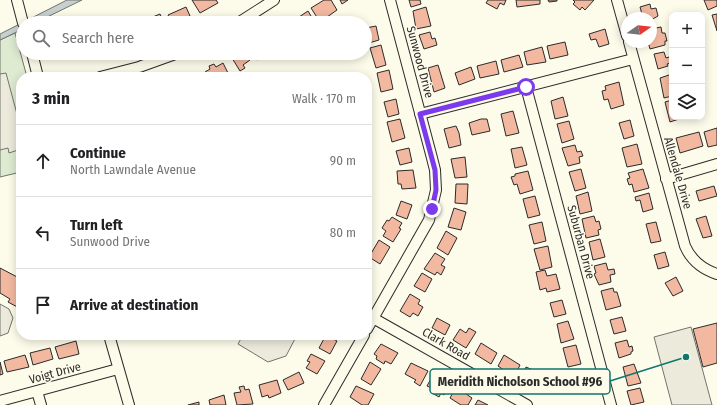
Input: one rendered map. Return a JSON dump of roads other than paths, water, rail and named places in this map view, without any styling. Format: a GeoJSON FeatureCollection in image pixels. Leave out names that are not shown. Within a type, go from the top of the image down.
{"type":"FeatureCollection","features":[{"type":"Feature","properties":{"kind":"street"},"geometry":{"type":"LineString","coordinates":[[17,0],[21,16]]}},
{"type":"Feature","properties":{"kind":"street"},"geometry":{"type":"LineString","coordinates":[[249,16],[274,0]]}},
{"type":"Feature","properties":{"kind":"street","name":"Sunwood Drive"},"geometry":{"type":"LineString","coordinates":[[373,318],[423,231],[432,209],[436,190],[435,170],[390,0]]}},
{"type":"Feature","properties":{"kind":"street"},"geometry":{"type":"LineString","coordinates":[[617,0],[621,14]]}},
{"type":"Feature","properties":{"kind":"street","name":"Allendale Drive"},"geometry":{"type":"LineString","coordinates":[[630,48],[666,179],[687,249],[699,265],[717,274]]}},
{"type":"Feature","properties":{"kind":"street"},"geometry":{"type":"LineString","coordinates":[[420,114],[633,59]]}},
{"type":"Feature","properties":{"kind":"street"},"geometry":{"type":"LineString","coordinates":[[34,60],[37,72]]}},
{"type":"Feature","properties":{"kind":"street"},"geometry":{"type":"LineString","coordinates":[[118,72],[158,60]]}},
{"type":"Feature","properties":{"kind":"street","name":"Suburban Drive"},"geometry":{"type":"LineString","coordinates":[[526,87],[611,405]]}},
{"type":"Feature","properties":{"kind":"street"},"geometry":{"type":"LineString","coordinates":[[666,179],[717,164]]}},
{"type":"Feature","properties":{"kind":"street","name":"Clark Road"},"geometry":{"type":"LineString","coordinates":[[373,318],[527,405]]}},
{"type":"Feature","properties":{"kind":"street"},"geometry":{"type":"LineString","coordinates":[[110,340],[129,405]]}},
{"type":"Feature","properties":{"kind":"street"},"geometry":{"type":"LineString","coordinates":[[324,405],[361,340]]}},
{"type":"Feature","properties":{"kind":"street","name":"Voigt Drive"},"geometry":{"type":"LineString","coordinates":[[0,401],[118,370]]}},
{"type":"Feature","properties":{"kind":"street"},"geometry":{"type":"LineString","coordinates":[[37,391],[41,405]]}},
{"type":"Feature","properties":{"kind":"place","name":"Meridith Nicholson School #96"},"geometry":{"type":"Point","coordinates":[686,357]}}]}
